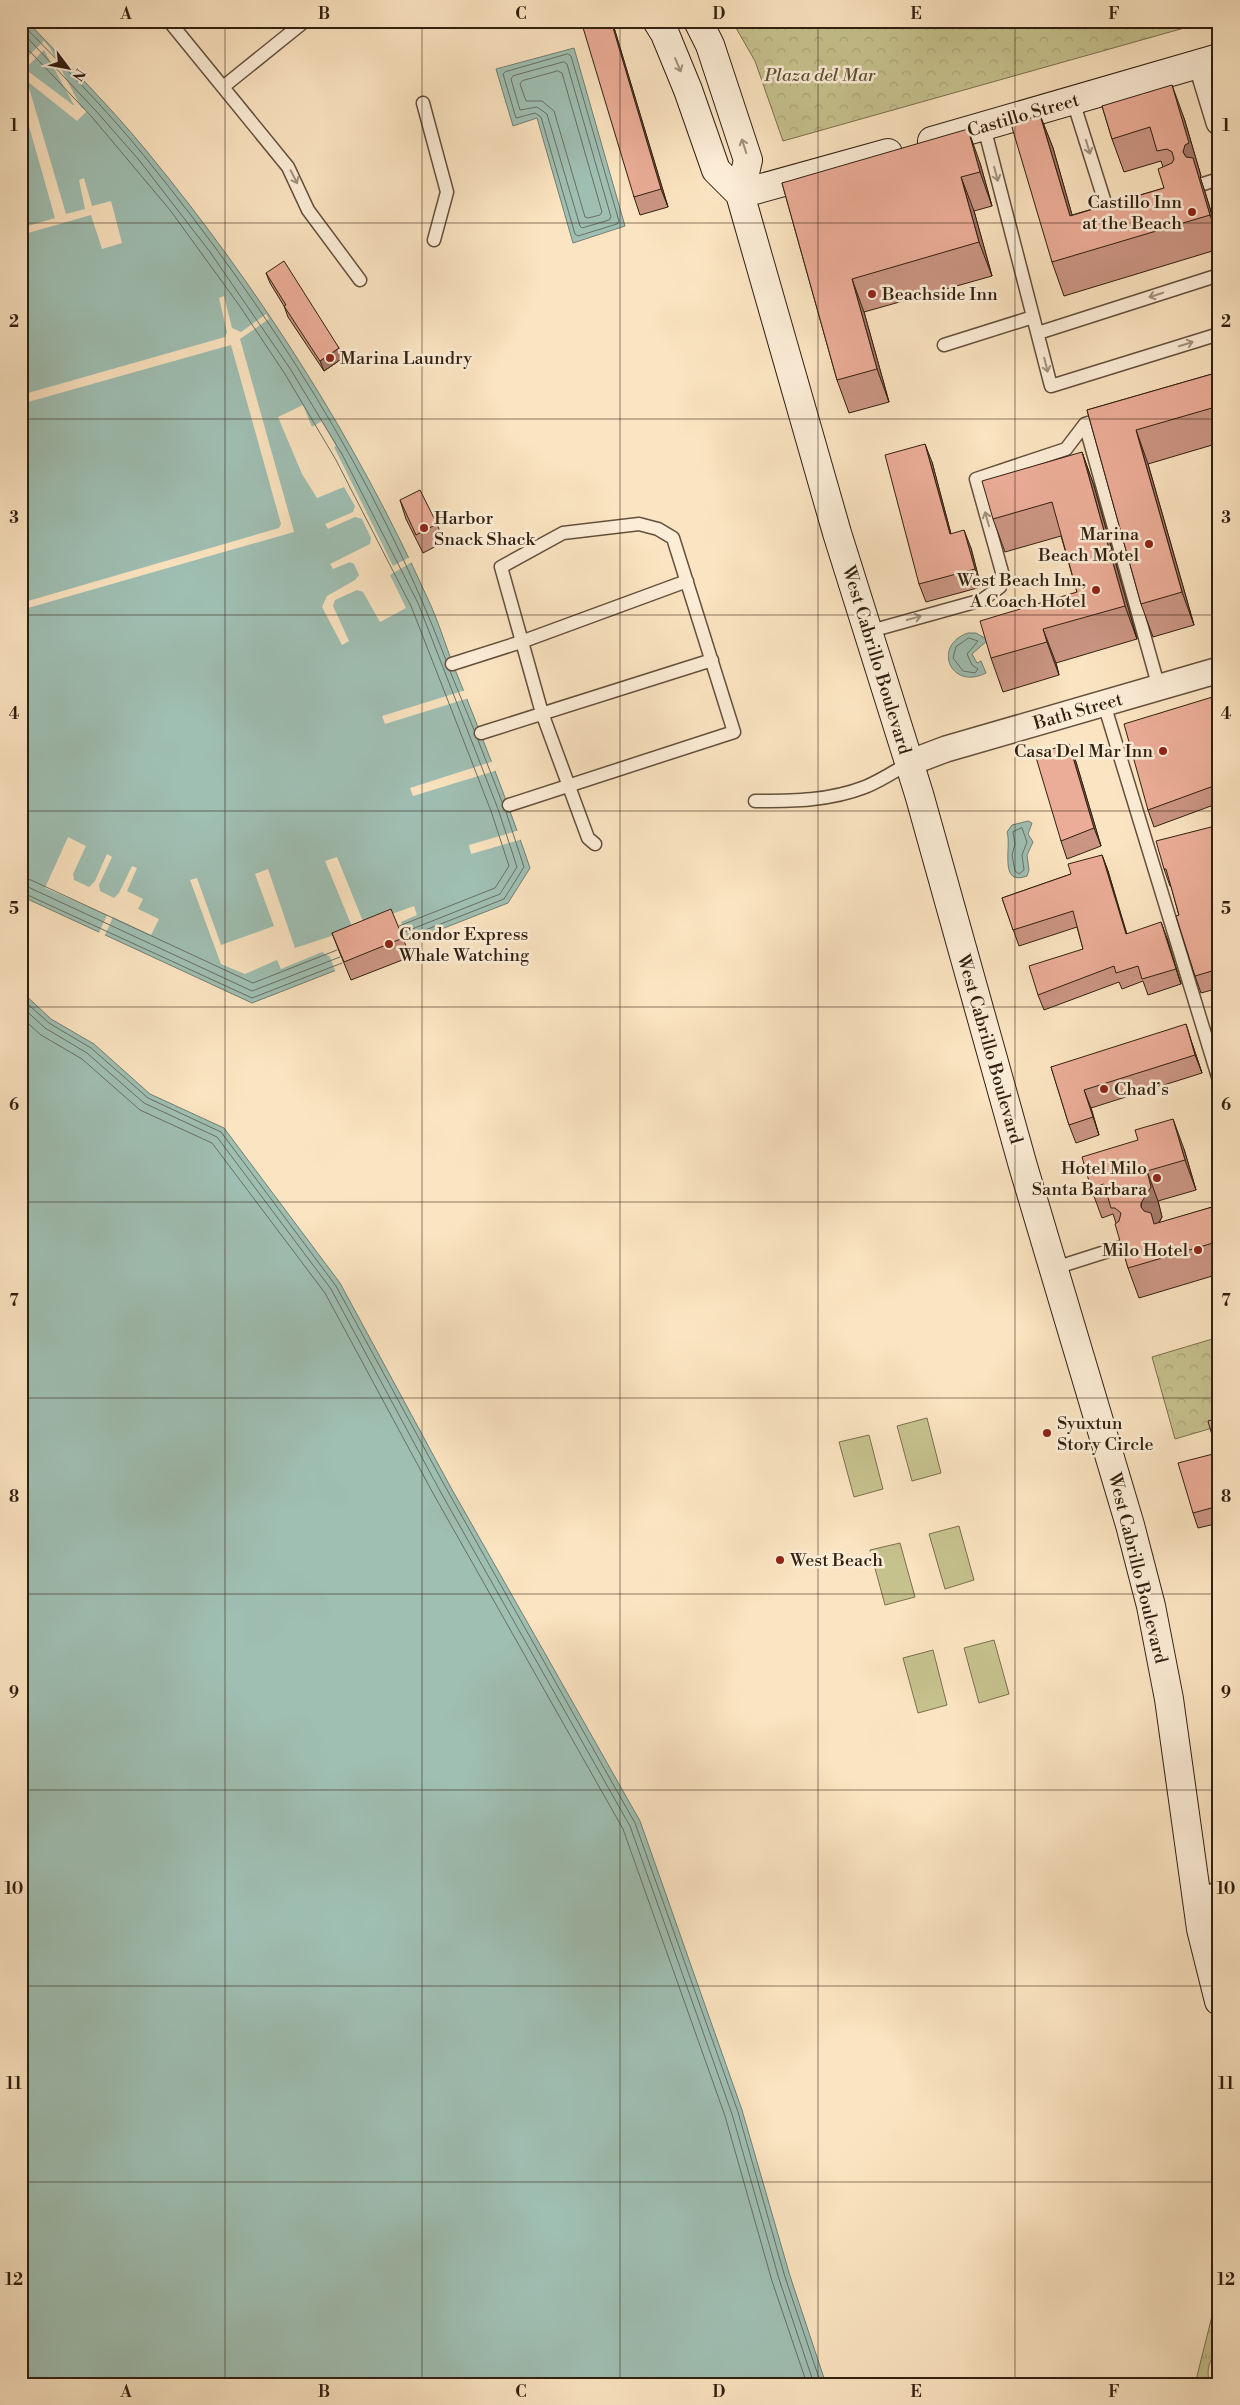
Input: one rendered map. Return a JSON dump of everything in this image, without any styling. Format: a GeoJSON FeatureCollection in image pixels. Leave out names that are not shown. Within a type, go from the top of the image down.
{"type":"FeatureCollection","features":[{"type":"Feature","properties":{"kind":"main road"},"geometry":{"type":"LineString","coordinates":[[657,21],[665,34],[688,90],[716,170],[740,194]]}},
{"type":"Feature","properties":{"kind":"main road"},"geometry":{"type":"LineString","coordinates":[[698,21],[719,70],[748,160],[740,194]]}},
{"type":"Feature","properties":{"kind":"main road","name":"Castillo Street"},"geometry":{"type":"LineString","coordinates":[[740,194],[984,127],[1210,60]]}},
{"type":"Feature","properties":{"kind":"main road","name":"West Cabrillo Boulevard"},"geometry":{"type":"LineString","coordinates":[[740,194],[837,533],[909,763],[1023,1166],[1130,1524],[1151,1606],[1169,1699],[1190,1860],[1208,1898],[1201,1930],[1219,2001]]}},
{"type":"Feature","properties":{"kind":"street"},"geometry":{"type":"LineString","coordinates":[[1210,60],[1219,122]]}},
{"type":"Feature","properties":{"kind":"street","name":"Bath Street"},"geometry":{"type":"LineString","coordinates":[[909,763],[946,749],[1219,670]]}},
{"type":"Feature","properties":{"kind":"lane"},"geometry":{"type":"LineString","coordinates":[[168,21],[288,167],[308,210],[360,280]]}},
{"type":"Feature","properties":{"kind":"lane"},"geometry":{"type":"LineString","coordinates":[[223,87],[304,21]]}},
{"type":"Feature","properties":{"kind":"lane"},"geometry":{"type":"LineString","coordinates":[[1073,101],[1108,212],[1126,207]]}},
{"type":"Feature","properties":{"kind":"lane"},"geometry":{"type":"LineString","coordinates":[[423,103],[447,192],[434,240]]}},
{"type":"Feature","properties":{"kind":"lane"},"geometry":{"type":"LineString","coordinates":[[984,127],[1051,386],[1219,334]]}},
{"type":"Feature","properties":{"kind":"lane"},"geometry":{"type":"LineString","coordinates":[[1203,184],[1219,179]]}},
{"type":"Feature","properties":{"kind":"lane"},"geometry":{"type":"LineString","coordinates":[[1038,333],[1219,275]]}},
{"type":"Feature","properties":{"kind":"lane"},"geometry":{"type":"LineString","coordinates":[[944,345],[1034,317]]}},
{"type":"Feature","properties":{"kind":"lane"},"geometry":{"type":"LineString","coordinates":[[867,632],[982,600],[1000,588],[1002,572],[976,479],[1066,449],[1085,424],[1114,416]]}},
{"type":"Feature","properties":{"kind":"lane"},"geometry":{"type":"LineString","coordinates":[[1085,424],[1159,688]]}},
{"type":"Feature","properties":{"kind":"lane"},"geometry":{"type":"LineString","coordinates":[[509,805],[570,787],[734,732],[673,538],[658,529],[639,524],[563,533],[501,567],[542,713],[570,787],[588,838],[595,844]]}},
{"type":"Feature","properties":{"kind":"lane"},"geometry":{"type":"LineString","coordinates":[[452,664],[521,642],[687,581]]}},
{"type":"Feature","properties":{"kind":"lane"},"geometry":{"type":"LineString","coordinates":[[481,733],[712,660]]}},
{"type":"Feature","properties":{"kind":"lane"},"geometry":{"type":"LineString","coordinates":[[1104,704],[1219,1080]]}},
{"type":"Feature","properties":{"kind":"lane"},"geometry":{"type":"LineString","coordinates":[[755,801],[805,802],[847,792],[866,787],[909,763]]}},
{"type":"Feature","properties":{"kind":"lane"},"geometry":{"type":"LineString","coordinates":[[1055,1268],[1124,1246]]}},
{"type":"Feature","properties":{"kind":"green space","name":"Plaza del Mar"},"geometry":{"type":"Polygon","coordinates":[[[732,21],[1209,21],[783,141],[755,61],[732,21]]]}},
{"type":"Feature","properties":{"kind":"green space"},"geometry":{"type":"Polygon","coordinates":[[[1219,1337],[1219,1426],[1175,1439],[1152,1357],[1219,1337]]]}},
{"type":"Feature","properties":{"kind":"green space"},"geometry":{"type":"Polygon","coordinates":[[[927,1418],[941,1473],[912,1481],[897,1426],[927,1418]]]}},
{"type":"Feature","properties":{"kind":"green space"},"geometry":{"type":"Polygon","coordinates":[[[869,1435],[883,1489],[854,1497],[839,1442],[869,1435]]]}},
{"type":"Feature","properties":{"kind":"green space"},"geometry":{"type":"Polygon","coordinates":[[[959,1526],[974,1580],[945,1589],[929,1534],[959,1526]]]}},
{"type":"Feature","properties":{"kind":"green space"},"geometry":{"type":"Polygon","coordinates":[[[900,1543],[915,1597],[885,1605],[870,1550],[900,1543]]]}},
{"type":"Feature","properties":{"kind":"green space"},"geometry":{"type":"Polygon","coordinates":[[[994,1640],[1009,1694],[979,1703],[964,1648],[994,1640]]]}},
{"type":"Feature","properties":{"kind":"green space"},"geometry":{"type":"Polygon","coordinates":[[[933,1650],[947,1705],[918,1713],[903,1658],[933,1650]]]}},
{"type":"Feature","properties":{"kind":"green space"},"geometry":{"type":"Polygon","coordinates":[[[1219,2277],[1219,2352],[1210,2362],[1208,2375],[1210,2384],[1195,2384],[1214,2308],[1213,2279],[1219,2277]]]}},
{"type":"Feature","properties":{"kind":"water"},"geometry":{"type":"Polygon","coordinates":[[[21,21],[27,21],[105,103],[190,205],[266,311],[336,422],[399,538],[431,606],[503,792],[530,868],[508,903],[252,1003],[21,896],[21,21]]]}},
{"type":"Feature","properties":{"kind":"water"},"geometry":{"type":"Polygon","coordinates":[[[574,48],[625,226],[573,243],[537,118],[513,126],[496,69],[574,48]]]}},
{"type":"Feature","properties":{"kind":"water"},"geometry":{"type":"Polygon","coordinates":[[[968,633],[976,633],[988,640],[972,654],[977,663],[981,661],[986,673],[973,677],[963,676],[955,671],[950,664],[948,656],[951,647],[957,639],[968,633]]]}},
{"type":"Feature","properties":{"kind":"water"},"geometry":{"type":"Polygon","coordinates":[[[1028,821],[1032,823],[1028,834],[1033,842],[1027,855],[1029,870],[1027,876],[1018,878],[1012,876],[1009,871],[1007,832],[1012,825],[1028,821]]]}},
{"type":"Feature","properties":{"kind":"water"},"geometry":{"type":"Polygon","coordinates":[[[21,991],[51,1019],[94,1044],[150,1094],[224,1128],[340,1283],[450,1486],[640,1821],[742,2110],[790,2276],[826,2384],[21,2384],[21,991]]]}},
{"type":"Feature","properties":{"kind":"pier"},"geometry":{"type":"Polygon","coordinates":[[[44,41],[50,48],[81,107],[87,111],[77,121],[27,81],[66,214],[85,209],[79,180],[84,178],[92,206],[111,201],[122,243],[102,249],[91,215],[21,235],[21,228],[55,218],[21,98],[21,53],[24,60],[44,41]],[[44,50],[25,69],[74,105],[44,50]]]}},
{"type":"Feature","properties":{"kind":"pier"},"geometry":{"type":"Polygon","coordinates":[[[224,296],[232,328],[241,332],[266,314],[269,319],[240,339],[294,532],[21,610],[21,603],[279,528],[281,524],[231,345],[21,404],[21,395],[225,337],[227,332],[219,298],[224,296]]]}},
{"type":"Feature","properties":{"kind":"pier"},"geometry":{"type":"Polygon","coordinates":[[[303,405],[312,427],[322,421],[336,446],[334,447],[393,566],[410,557],[412,562],[390,575],[406,608],[380,622],[363,592],[357,590],[335,600],[333,606],[349,641],[342,645],[322,607],[327,596],[355,580],[359,575],[354,564],[350,562],[333,569],[330,564],[370,544],[371,538],[362,519],[355,517],[328,529],[325,524],[353,512],[355,506],[344,487],[317,498],[302,474],[278,417],[303,405]]]}},
{"type":"Feature","properties":{"kind":"pier"},"geometry":{"type":"Polygon","coordinates":[[[466,690],[469,698],[385,724],[382,716],[466,690]]]}},
{"type":"Feature","properties":{"kind":"pier"},"geometry":{"type":"Polygon","coordinates":[[[494,761],[498,770],[413,796],[410,788],[494,761]]]}},
{"type":"Feature","properties":{"kind":"pier"},"geometry":{"type":"Polygon","coordinates":[[[520,830],[523,839],[471,854],[469,845],[520,830]]]}},
{"type":"Feature","properties":{"kind":"pier"},"geometry":{"type":"Polygon","coordinates":[[[68,837],[86,846],[73,874],[74,880],[89,887],[95,881],[107,854],[112,857],[99,885],[100,891],[114,898],[119,893],[132,866],[137,868],[127,891],[143,899],[138,909],[159,919],[151,935],[113,917],[104,937],[98,935],[107,915],[45,888],[68,837]]]}},
{"type":"Feature","properties":{"kind":"pier"},"geometry":{"type":"Polygon","coordinates":[[[337,857],[364,924],[414,906],[417,915],[401,922],[410,944],[336,973],[330,957],[322,952],[281,969],[277,960],[245,974],[221,964],[190,880],[197,878],[221,945],[274,926],[255,874],[268,869],[295,948],[353,929],[325,861],[337,857]]]}},
{"type":"Feature","properties":{"kind":"building"},"geometry":{"type":"Polygon","coordinates":[[[581,21],[611,21],[661,189],[634,197],[581,21]]]}},
{"type":"Feature","properties":{"kind":"building"},"geometry":{"type":"Polygon","coordinates":[[[1172,85],[1189,143],[1185,145],[1183,152],[1186,157],[1193,158],[1210,215],[1052,262],[1011,124],[1040,115],[1070,216],[1164,188],[1158,169],[1172,163],[1174,159],[1172,152],[1167,149],[1157,151],[1150,127],[1112,139],[1102,106],[1172,85]]]}},
{"type":"Feature","properties":{"kind":"building","name":"Beachside Inn"},"geometry":{"type":"Polygon","coordinates":[[[968,129],[980,172],[961,177],[979,242],[852,279],[877,369],[837,380],[782,183],[968,129]]]}},
{"type":"Feature","properties":{"kind":"building"},"geometry":{"type":"Polygon","coordinates":[[[284,261],[339,348],[320,361],[284,306],[286,305],[266,273],[284,261]]]}},
{"type":"Feature","properties":{"kind":"building"},"geometry":{"type":"Polygon","coordinates":[[[1219,372],[1219,406],[1136,430],[1182,592],[1141,604],[1087,410],[1219,372]]]}},
{"type":"Feature","properties":{"kind":"building"},"geometry":{"type":"Polygon","coordinates":[[[925,444],[950,534],[964,530],[975,569],[919,584],[885,455],[925,444]]]}},
{"type":"Feature","properties":{"kind":"building"},"geometry":{"type":"Polygon","coordinates":[[[1082,452],[1125,606],[1043,629],[1047,642],[991,658],[980,621],[1077,592],[1052,502],[993,519],[982,481],[1082,452]]]}},
{"type":"Feature","properties":{"kind":"building"},"geometry":{"type":"Polygon","coordinates":[[[420,490],[437,524],[416,535],[400,500],[420,490]]]}},
{"type":"Feature","properties":{"kind":"building"},"geometry":{"type":"Polygon","coordinates":[[[1219,695],[1219,784],[1148,810],[1124,724],[1219,695]]]}},
{"type":"Feature","properties":{"kind":"building"},"geometry":{"type":"Polygon","coordinates":[[[1069,744],[1094,828],[1061,841],[1035,754],[1069,744]]]}},
{"type":"Feature","properties":{"kind":"building"},"geometry":{"type":"Polygon","coordinates":[[[1219,825],[1219,969],[1195,976],[1176,916],[1179,915],[1166,869],[1164,869],[1156,841],[1219,825]]]}},
{"type":"Feature","properties":{"kind":"building"},"geometry":{"type":"Polygon","coordinates":[[[1102,855],[1126,934],[1161,922],[1176,969],[1142,979],[1138,966],[1116,973],[1114,966],[1038,995],[1029,966],[1083,949],[1073,911],[1013,930],[1002,898],[1071,874],[1068,864],[1102,855]]]}},
{"type":"Feature","properties":{"kind":"building"},"geometry":{"type":"Polygon","coordinates":[[[391,909],[403,938],[344,962],[332,933],[391,909]]]}},
{"type":"Feature","properties":{"kind":"building"},"geometry":{"type":"Polygon","coordinates":[[[1186,1024],[1195,1055],[1084,1090],[1093,1117],[1069,1125],[1051,1067],[1186,1024]]]}},
{"type":"Feature","properties":{"kind":"building"},"geometry":{"type":"Polygon","coordinates":[[[1173,1119],[1185,1160],[1147,1171],[1151,1187],[1141,1203],[1141,1207],[1144,1211],[1151,1213],[1154,1224],[1219,1205],[1219,1261],[1213,1243],[1128,1268],[1115,1224],[1119,1221],[1121,1213],[1115,1208],[1111,1208],[1104,1184],[1091,1188],[1082,1157],[1138,1140],[1135,1130],[1173,1119]]]}},
{"type":"Feature","properties":{"kind":"building"},"geometry":{"type":"Polygon","coordinates":[[[1219,1418],[1219,1519],[1215,1507],[1193,1513],[1178,1463],[1217,1453],[1208,1421],[1219,1418]]]}},
{"type":"Feature","properties":{"kind":"place","name":"Castillo Inn at the Beach"},"geometry":{"type":"Point","coordinates":[1192,212]}},
{"type":"Feature","properties":{"kind":"place","name":"Beachside Inn"},"geometry":{"type":"Point","coordinates":[872,294]}},
{"type":"Feature","properties":{"kind":"place","name":"Marina Laundry"},"geometry":{"type":"Point","coordinates":[330,358]}},
{"type":"Feature","properties":{"kind":"place","name":"Harbor Snack Shack"},"geometry":{"type":"Point","coordinates":[424,528]}},
{"type":"Feature","properties":{"kind":"place","name":"Marina Beach Motel"},"geometry":{"type":"Point","coordinates":[1149,544]}},
{"type":"Feature","properties":{"kind":"place","name":"West Beach Inn, A Coach Hotel"},"geometry":{"type":"Point","coordinates":[1096,590]}},
{"type":"Feature","properties":{"kind":"place","name":"Casa Del Mar Inn"},"geometry":{"type":"Point","coordinates":[1163,751]}},
{"type":"Feature","properties":{"kind":"place","name":"Condor Express Whale Watching"},"geometry":{"type":"Point","coordinates":[389,944]}},
{"type":"Feature","properties":{"kind":"place","name":"Chad’s"},"geometry":{"type":"Point","coordinates":[1104,1089]}},
{"type":"Feature","properties":{"kind":"place","name":"Hotel Milo Santa Barbara"},"geometry":{"type":"Point","coordinates":[1157,1178]}},
{"type":"Feature","properties":{"kind":"place","name":"Milo Hotel"},"geometry":{"type":"Point","coordinates":[1198,1250]}},
{"type":"Feature","properties":{"kind":"place","name":"Syuxtun Story Circle"},"geometry":{"type":"Point","coordinates":[1047,1433]}},
{"type":"Feature","properties":{"kind":"place","name":"West Beach"},"geometry":{"type":"Point","coordinates":[780,1560]}}]}
